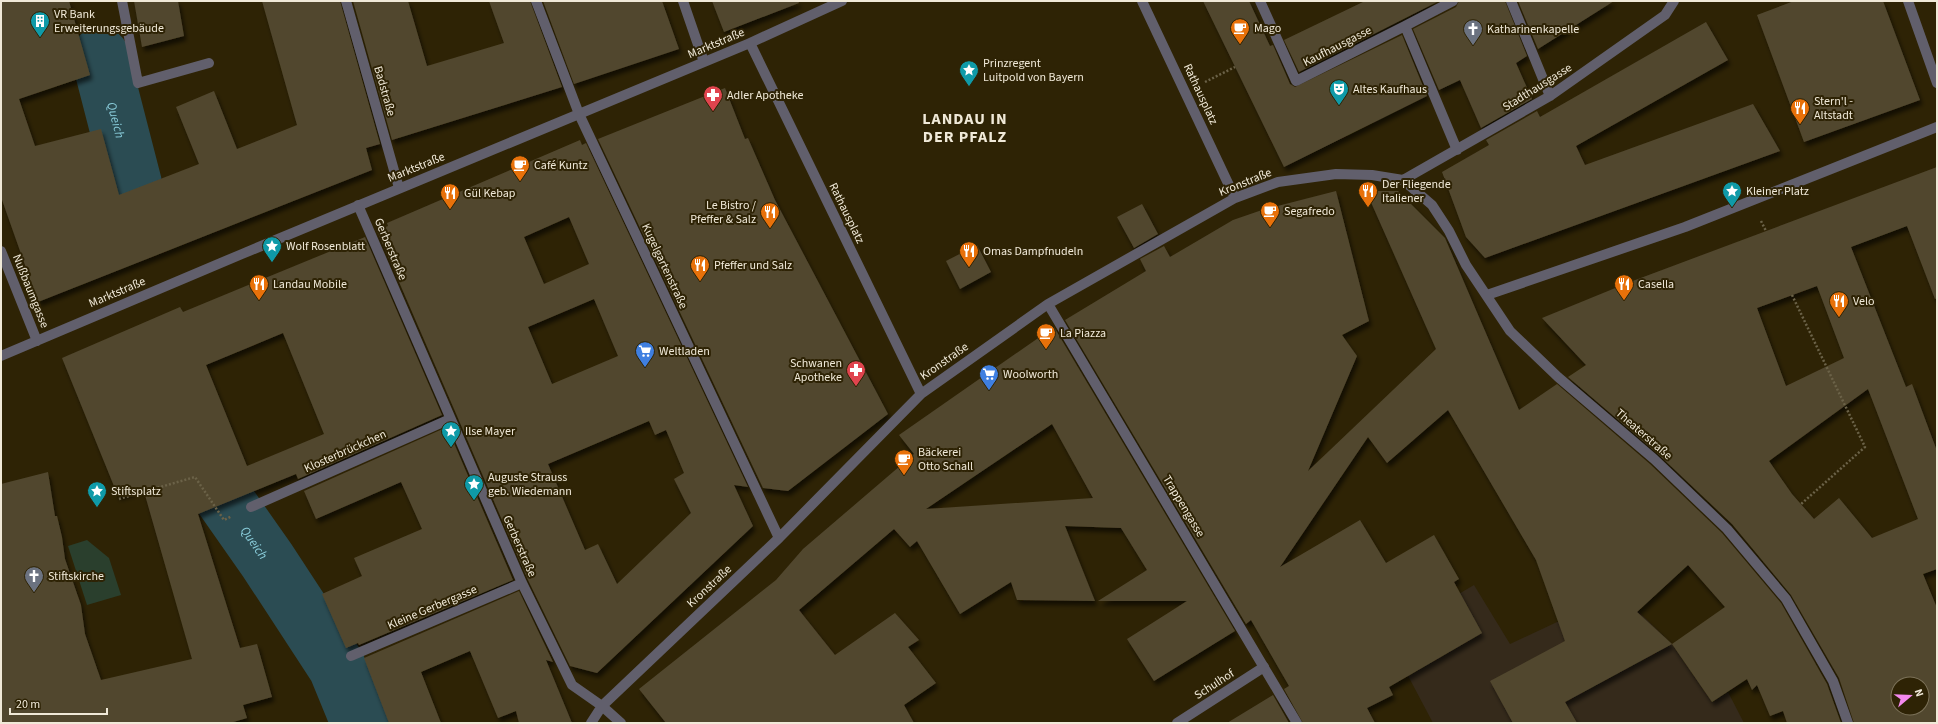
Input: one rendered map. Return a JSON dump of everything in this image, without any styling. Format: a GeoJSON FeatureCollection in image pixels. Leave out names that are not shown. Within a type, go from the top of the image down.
{"type":"FeatureCollection","features":[{"type":"Feature","properties":{"kind":"street"},"geometry":{"type":"LineString","coordinates":[[122,1],[138,83],[209,64]]}},
{"type":"Feature","properties":{"kind":"street","name":"Badstraße"},"geometry":{"type":"LineString","coordinates":[[346,1],[399,188]]}},
{"type":"Feature","properties":{"kind":"street","name":"Kugelgartenstraße"},"geometry":{"type":"LineString","coordinates":[[536,1],[579,114],[779,538]]}},
{"type":"Feature","properties":{"kind":"street"},"geometry":{"type":"LineString","coordinates":[[683,1],[704,62]]}},
{"type":"Feature","properties":{"kind":"street","name":"Marktstraße"},"geometry":{"type":"LineString","coordinates":[[1,356],[52,333],[358,205],[750,43],[842,1]]}},
{"type":"Feature","properties":{"kind":"street","name":"Rathausplatz"},"geometry":{"type":"LineString","coordinates":[[1142,1],[1235,198]]}},
{"type":"Feature","properties":{"kind":"street","name":"Kaufhausgasse"},"geometry":{"type":"LineString","coordinates":[[1260,1],[1296,82],[1453,1]]}},
{"type":"Feature","properties":{"kind":"street"},"geometry":{"type":"LineString","coordinates":[[1511,1],[1550,96]]}},
{"type":"Feature","properties":{"kind":"street","name":"Stadthausgasse"},"geometry":{"type":"LineString","coordinates":[[1403,180],[1550,96],[1665,15],[1674,1]]}},
{"type":"Feature","properties":{"kind":"street"},"geometry":{"type":"LineString","coordinates":[[1908,1],[1937,83]]}},
{"type":"Feature","properties":{"kind":"street"},"geometry":{"type":"LineString","coordinates":[[1405,26],[1457,150]]}},
{"type":"Feature","properties":{"kind":"street","name":"Rathausplatz"},"geometry":{"type":"LineString","coordinates":[[750,43],[921,394]]}},
{"type":"Feature","properties":{"kind":"street"},"geometry":{"type":"LineString","coordinates":[[1487,295],[1582,264],[1685,227],[1937,127]]}},
{"type":"Feature","properties":{"kind":"street","name":"Kronstraße"},"geometry":{"type":"LineString","coordinates":[[591,723],[602,706],[779,538],[921,394],[1048,304],[1235,198],[1278,182],[1312,176],[1336,174],[1372,175],[1403,180]]}},
{"type":"Feature","properties":{"kind":"street","name":"Theaterstraße"},"geometry":{"type":"LineString","coordinates":[[1403,180],[1432,205],[1449,231],[1466,265],[1510,331],[1558,377],[1671,475],[1727,529],[1786,599],[1833,681],[1848,723]]}},
{"type":"Feature","properties":{"kind":"street","name":"Gerberstraße"},"geometry":{"type":"LineString","coordinates":[[358,205],[522,583],[572,685],[602,706],[621,723]]}},
{"type":"Feature","properties":{"kind":"street","name":"Nußbaumgasse"},"geometry":{"type":"LineString","coordinates":[[1,251],[37,341]]}},
{"type":"Feature","properties":{"kind":"street","name":"Trappengasse"},"geometry":{"type":"LineString","coordinates":[[1048,304],[1296,723]]}},
{"type":"Feature","properties":{"kind":"street","name":"Klosterbrückchen"},"geometry":{"type":"LineString","coordinates":[[251,508],[450,419]]}},
{"type":"Feature","properties":{"kind":"street","name":"Kleine Gerbergasse"},"geometry":{"type":"LineString","coordinates":[[351,656],[522,583]]}},
{"type":"Feature","properties":{"kind":"street","name":"Schulhof"},"geometry":{"type":"LineString","coordinates":[[1177,723],[1264,667]]}},
{"type":"Feature","properties":{"kind":"path"},"geometry":{"type":"LineString","coordinates":[[1185,91],[1235,67]]}},
{"type":"Feature","properties":{"kind":"path"},"geometry":{"type":"LineString","coordinates":[[1792,295],[1865,447],[1800,504]]}},
{"type":"Feature","properties":{"kind":"path"},"geometry":{"type":"LineString","coordinates":[[119,499],[195,477],[224,520]]}},
{"type":"Feature","properties":{"kind":"shaded area"},"geometry":{"type":"Polygon","coordinates":[[[1474,585],[1510,644],[1619,593],[1672,644],[1712,702],[1728,692],[1744,723],[1433,723],[1387,636],[1474,585]]]}},
{"type":"Feature","properties":{"kind":"green space"},"geometry":{"type":"Polygon","coordinates":[[[87,540],[109,558],[121,595],[87,605],[68,546],[87,540]]]}},
{"type":"Feature","properties":{"kind":"building"},"geometry":{"type":"Polygon","coordinates":[[[1,1],[69,1],[90,75],[19,99],[35,146],[101,129],[119,195],[199,164],[176,107],[214,91],[237,149],[297,125],[262,1],[340,1],[380,144],[366,148],[372,170],[38,302],[1,197],[1,1]]]}},
{"type":"Feature","properties":{"kind":"building"},"geometry":{"type":"Polygon","coordinates":[[[134,1],[178,1],[184,36],[142,47],[134,1]]]}},
{"type":"Feature","properties":{"kind":"building"},"geometry":{"type":"Polygon","coordinates":[[[353,1],[408,1],[427,66],[504,43],[489,1],[530,1],[562,87],[392,140],[353,1]]]}},
{"type":"Feature","properties":{"kind":"building"},"geometry":{"type":"Polygon","coordinates":[[[543,1],[662,1],[679,49],[574,84],[543,1]]]}},
{"type":"Feature","properties":{"kind":"building"},"geometry":{"type":"Polygon","coordinates":[[[712,1],[798,1],[799,3],[724,32],[712,1]]]}},
{"type":"Feature","properties":{"kind":"building","name":"Altes Kaufhaus"},"geometry":{"type":"Polygon","coordinates":[[[1203,1],[1249,1],[1270,46],[1273,45],[1290,84],[1295,87],[1402,35],[1427,96],[1284,167],[1203,1]]]}},
{"type":"Feature","properties":{"kind":"building"},"geometry":{"type":"Polygon","coordinates":[[[1365,1],[1439,1],[1299,72],[1284,40],[1365,1]]]}},
{"type":"Feature","properties":{"kind":"building","name":"Katharinenkapelle"},"geometry":{"type":"Polygon","coordinates":[[[1459,1],[1505,1],[1527,56],[1516,63],[1532,99],[1481,128],[1460,80],[1439,90],[1413,29],[1456,7],[1459,1]]]}},
{"type":"Feature","properties":{"kind":"building"},"geometry":{"type":"Polygon","coordinates":[[[1518,1],[1614,1],[1538,49],[1518,1]]]}},
{"type":"Feature","properties":{"kind":"building"},"geometry":{"type":"Polygon","coordinates":[[[1794,1],[1883,1],[1920,100],[1804,142],[1757,15],[1794,1]]]}},
{"type":"Feature","properties":{"kind":"building"},"geometry":{"type":"Polygon","coordinates":[[[1706,22],[1728,60],[1576,146],[1585,165],[1753,104],[1780,151],[1485,258],[1466,237],[1442,172],[1489,145],[1486,140],[1537,111],[1540,117],[1706,22]]]}},
{"type":"Feature","properties":{"kind":"building"},"geometry":{"type":"Polygon","coordinates":[[[725,88],[745,139],[748,138],[775,200],[888,414],[788,491],[763,488],[598,139],[725,88]]]}},
{"type":"Feature","properties":{"kind":"building"},"geometry":{"type":"Polygon","coordinates":[[[580,140],[582,145],[586,143],[748,487],[734,485],[753,526],[597,673],[570,666],[528,580],[377,231],[388,226],[387,223],[580,140]],[[569,217],[524,237],[544,284],[589,264],[569,217]],[[594,299],[528,327],[552,384],[618,356],[594,299]],[[649,421],[548,464],[585,550],[598,544],[617,584],[691,513],[674,479],[684,473],[666,430],[655,435],[649,421]]]}},
{"type":"Feature","properties":{"kind":"building"},"geometry":{"type":"Polygon","coordinates":[[[1937,167],[1937,298],[1935,299],[1907,226],[1851,247],[1906,387],[1912,384],[1937,451],[1937,569],[1923,574],[1937,608],[1937,723],[1854,723],[1839,678],[1791,595],[1732,524],[1658,454],[1568,377],[1586,365],[1542,318],[1630,282],[1937,167]],[[1817,286],[1757,308],[1786,386],[1844,358],[1817,286]],[[1868,389],[1769,461],[1792,494],[1814,519],[1839,498],[1872,538],[1918,519],[1868,389]]]}},
{"type":"Feature","properties":{"kind":"building"},"geometry":{"type":"Polygon","coordinates":[[[1336,191],[1369,321],[1342,335],[1357,356],[1308,471],[1436,349],[1366,191],[1398,191],[1445,238],[1519,410],[1557,384],[1650,464],[1722,533],[1781,603],[1827,684],[1841,723],[1787,723],[1783,711],[1770,716],[1757,685],[1752,690],[1747,679],[1712,702],[1672,644],[1565,702],[1577,723],[1513,723],[1490,681],[1565,641],[1536,560],[1448,410],[1387,463],[1368,437],[1280,567],[1360,520],[1386,563],[1434,535],[1459,579],[1454,582],[1482,633],[1389,687],[1393,695],[1367,708],[1375,723],[1303,723],[1284,689],[1289,686],[1251,620],[1246,624],[1065,320],[1146,271],[1140,259],[1164,246],[1170,257],[1233,220],[1262,210],[1336,191]],[[1688,565],[1637,612],[1672,644],[1725,607],[1688,565]]]}},
{"type":"Feature","properties":{"kind":"building"},"geometry":{"type":"Polygon","coordinates":[[[1142,204],[1158,234],[1134,248],[1117,217],[1142,204]]]}},
{"type":"Feature","properties":{"kind":"building"},"geometry":{"type":"Polygon","coordinates":[[[365,237],[442,415],[298,479],[296,474],[198,514],[240,648],[257,644],[272,697],[243,705],[247,718],[230,723],[1,723],[1,484],[48,472],[55,516],[57,516],[62,537],[65,559],[81,605],[85,634],[101,680],[192,659],[143,488],[118,496],[62,358],[180,307],[183,312],[365,237]],[[283,333],[206,365],[247,466],[324,434],[283,333]]]}},
{"type":"Feature","properties":{"kind":"building"},"geometry":{"type":"Polygon","coordinates":[[[977,245],[991,272],[960,289],[946,261],[977,245]]]}},
{"type":"Feature","properties":{"kind":"building"},"geometry":{"type":"Polygon","coordinates":[[[1054,327],[1235,631],[1154,681],[1127,639],[1187,601],[1098,601],[1147,570],[1121,528],[1065,526],[1095,601],[1017,600],[1011,582],[960,614],[917,541],[910,547],[894,529],[799,610],[835,655],[895,613],[919,640],[908,647],[936,683],[904,705],[914,723],[666,723],[639,689],[776,580],[803,549],[914,454],[899,435],[1054,327]],[[1052,424],[926,509],[1093,498],[1052,424]]]}},
{"type":"Feature","properties":{"kind":"building"},"geometry":{"type":"Polygon","coordinates":[[[447,427],[513,580],[359,645],[358,643],[346,648],[322,594],[362,576],[354,558],[422,529],[401,482],[316,519],[304,491],[447,427]]]}},
{"type":"Feature","properties":{"kind":"building"},"geometry":{"type":"Polygon","coordinates":[[[519,591],[553,662],[546,660],[572,723],[519,723],[516,711],[498,718],[470,651],[421,672],[441,723],[389,723],[364,658],[519,591]]]}},
{"type":"Feature","properties":{"kind":"building"},"geometry":{"type":"Polygon","coordinates":[[[1273,695],[1289,723],[1227,723],[1273,695]]]}},
{"type":"Feature","properties":{"kind":"waterway","name":"Queich"},"geometry":{"type":"LineString","coordinates":[[100,56],[133,184]]}},
{"type":"Feature","properties":{"kind":"waterway","name":"Queich"},"geometry":{"type":"LineString","coordinates":[[180,436],[267,560],[337,667],[360,723]]}},
{"type":"Feature","properties":{"kind":"place","name":"VR Bank Erweiterungsgebäude"},"geometry":{"type":"Point","coordinates":[40,38]}},
{"type":"Feature","properties":{"kind":"place","name":"Mago"},"geometry":{"type":"Point","coordinates":[1240,45]}},
{"type":"Feature","properties":{"kind":"place","name":"Katharinenkapelle"},"geometry":{"type":"Point","coordinates":[1473,46]}},
{"type":"Feature","properties":{"kind":"place","name":"Prinzregent Luitpold von Bayern"},"geometry":{"type":"Point","coordinates":[969,87]}},
{"type":"Feature","properties":{"kind":"place","name":"Altes Kaufhaus"},"geometry":{"type":"Point","coordinates":[1339,106]}},
{"type":"Feature","properties":{"kind":"place","name":"Adler Apotheke"},"geometry":{"type":"Point","coordinates":[713,112]}},
{"type":"Feature","properties":{"kind":"place","name":"Stern'l - Altstadt"},"geometry":{"type":"Point","coordinates":[1800,125]}},
{"type":"Feature","properties":{"kind":"place","name":"Café Kuntz"},"geometry":{"type":"Point","coordinates":[520,182]}},
{"type":"Feature","properties":{"kind":"place","name":"Der Fliegende Italiener"},"geometry":{"type":"Point","coordinates":[1368,208]}},
{"type":"Feature","properties":{"kind":"place","name":"Kleiner Platz"},"geometry":{"type":"Point","coordinates":[1732,208]}},
{"type":"Feature","properties":{"kind":"place","name":"Gül Kebap"},"geometry":{"type":"Point","coordinates":[450,210]}},
{"type":"Feature","properties":{"kind":"place","name":"Segafredo"},"geometry":{"type":"Point","coordinates":[1270,228]}},
{"type":"Feature","properties":{"kind":"place","name":"Le Bistro / Pfeffer & Salz"},"geometry":{"type":"Point","coordinates":[770,229]}},
{"type":"Feature","properties":{"kind":"place","name":"Wolf Rosenblatt"},"geometry":{"type":"Point","coordinates":[272,263]}},
{"type":"Feature","properties":{"kind":"place","name":"Omas Dampfnudeln"},"geometry":{"type":"Point","coordinates":[969,268]}},
{"type":"Feature","properties":{"kind":"place","name":"Pfeffer und Salz"},"geometry":{"type":"Point","coordinates":[700,282]}},
{"type":"Feature","properties":{"kind":"place","name":"Landau Mobile"},"geometry":{"type":"Point","coordinates":[259,301]}},
{"type":"Feature","properties":{"kind":"place","name":"Casella"},"geometry":{"type":"Point","coordinates":[1624,301]}},
{"type":"Feature","properties":{"kind":"place","name":"Velo"},"geometry":{"type":"Point","coordinates":[1839,318]}},
{"type":"Feature","properties":{"kind":"place","name":"La Piazza"},"geometry":{"type":"Point","coordinates":[1046,350]}},
{"type":"Feature","properties":{"kind":"place","name":"Weltladen"},"geometry":{"type":"Point","coordinates":[645,368]}},
{"type":"Feature","properties":{"kind":"place","name":"Schwanen Apotheke"},"geometry":{"type":"Point","coordinates":[856,387]}},
{"type":"Feature","properties":{"kind":"place","name":"Woolworth"},"geometry":{"type":"Point","coordinates":[989,391]}},
{"type":"Feature","properties":{"kind":"place","name":"Ilse Mayer"},"geometry":{"type":"Point","coordinates":[451,448]}},
{"type":"Feature","properties":{"kind":"place","name":"Bäckerei Otto Schall"},"geometry":{"type":"Point","coordinates":[904,476]}},
{"type":"Feature","properties":{"kind":"place","name":"Auguste Strauss geb. Wiedemann"},"geometry":{"type":"Point","coordinates":[474,501]}},
{"type":"Feature","properties":{"kind":"place","name":"Stiftsplatz"},"geometry":{"type":"Point","coordinates":[97,508]}},
{"type":"Feature","properties":{"kind":"place","name":"Stiftskirche"},"geometry":{"type":"Point","coordinates":[34,593]}},
{"type":"Feature","properties":{"kind":"district","name":"LANDAU IN DER PFALZ"},"geometry":{"type":"Point","coordinates":[965,127]}}]}
